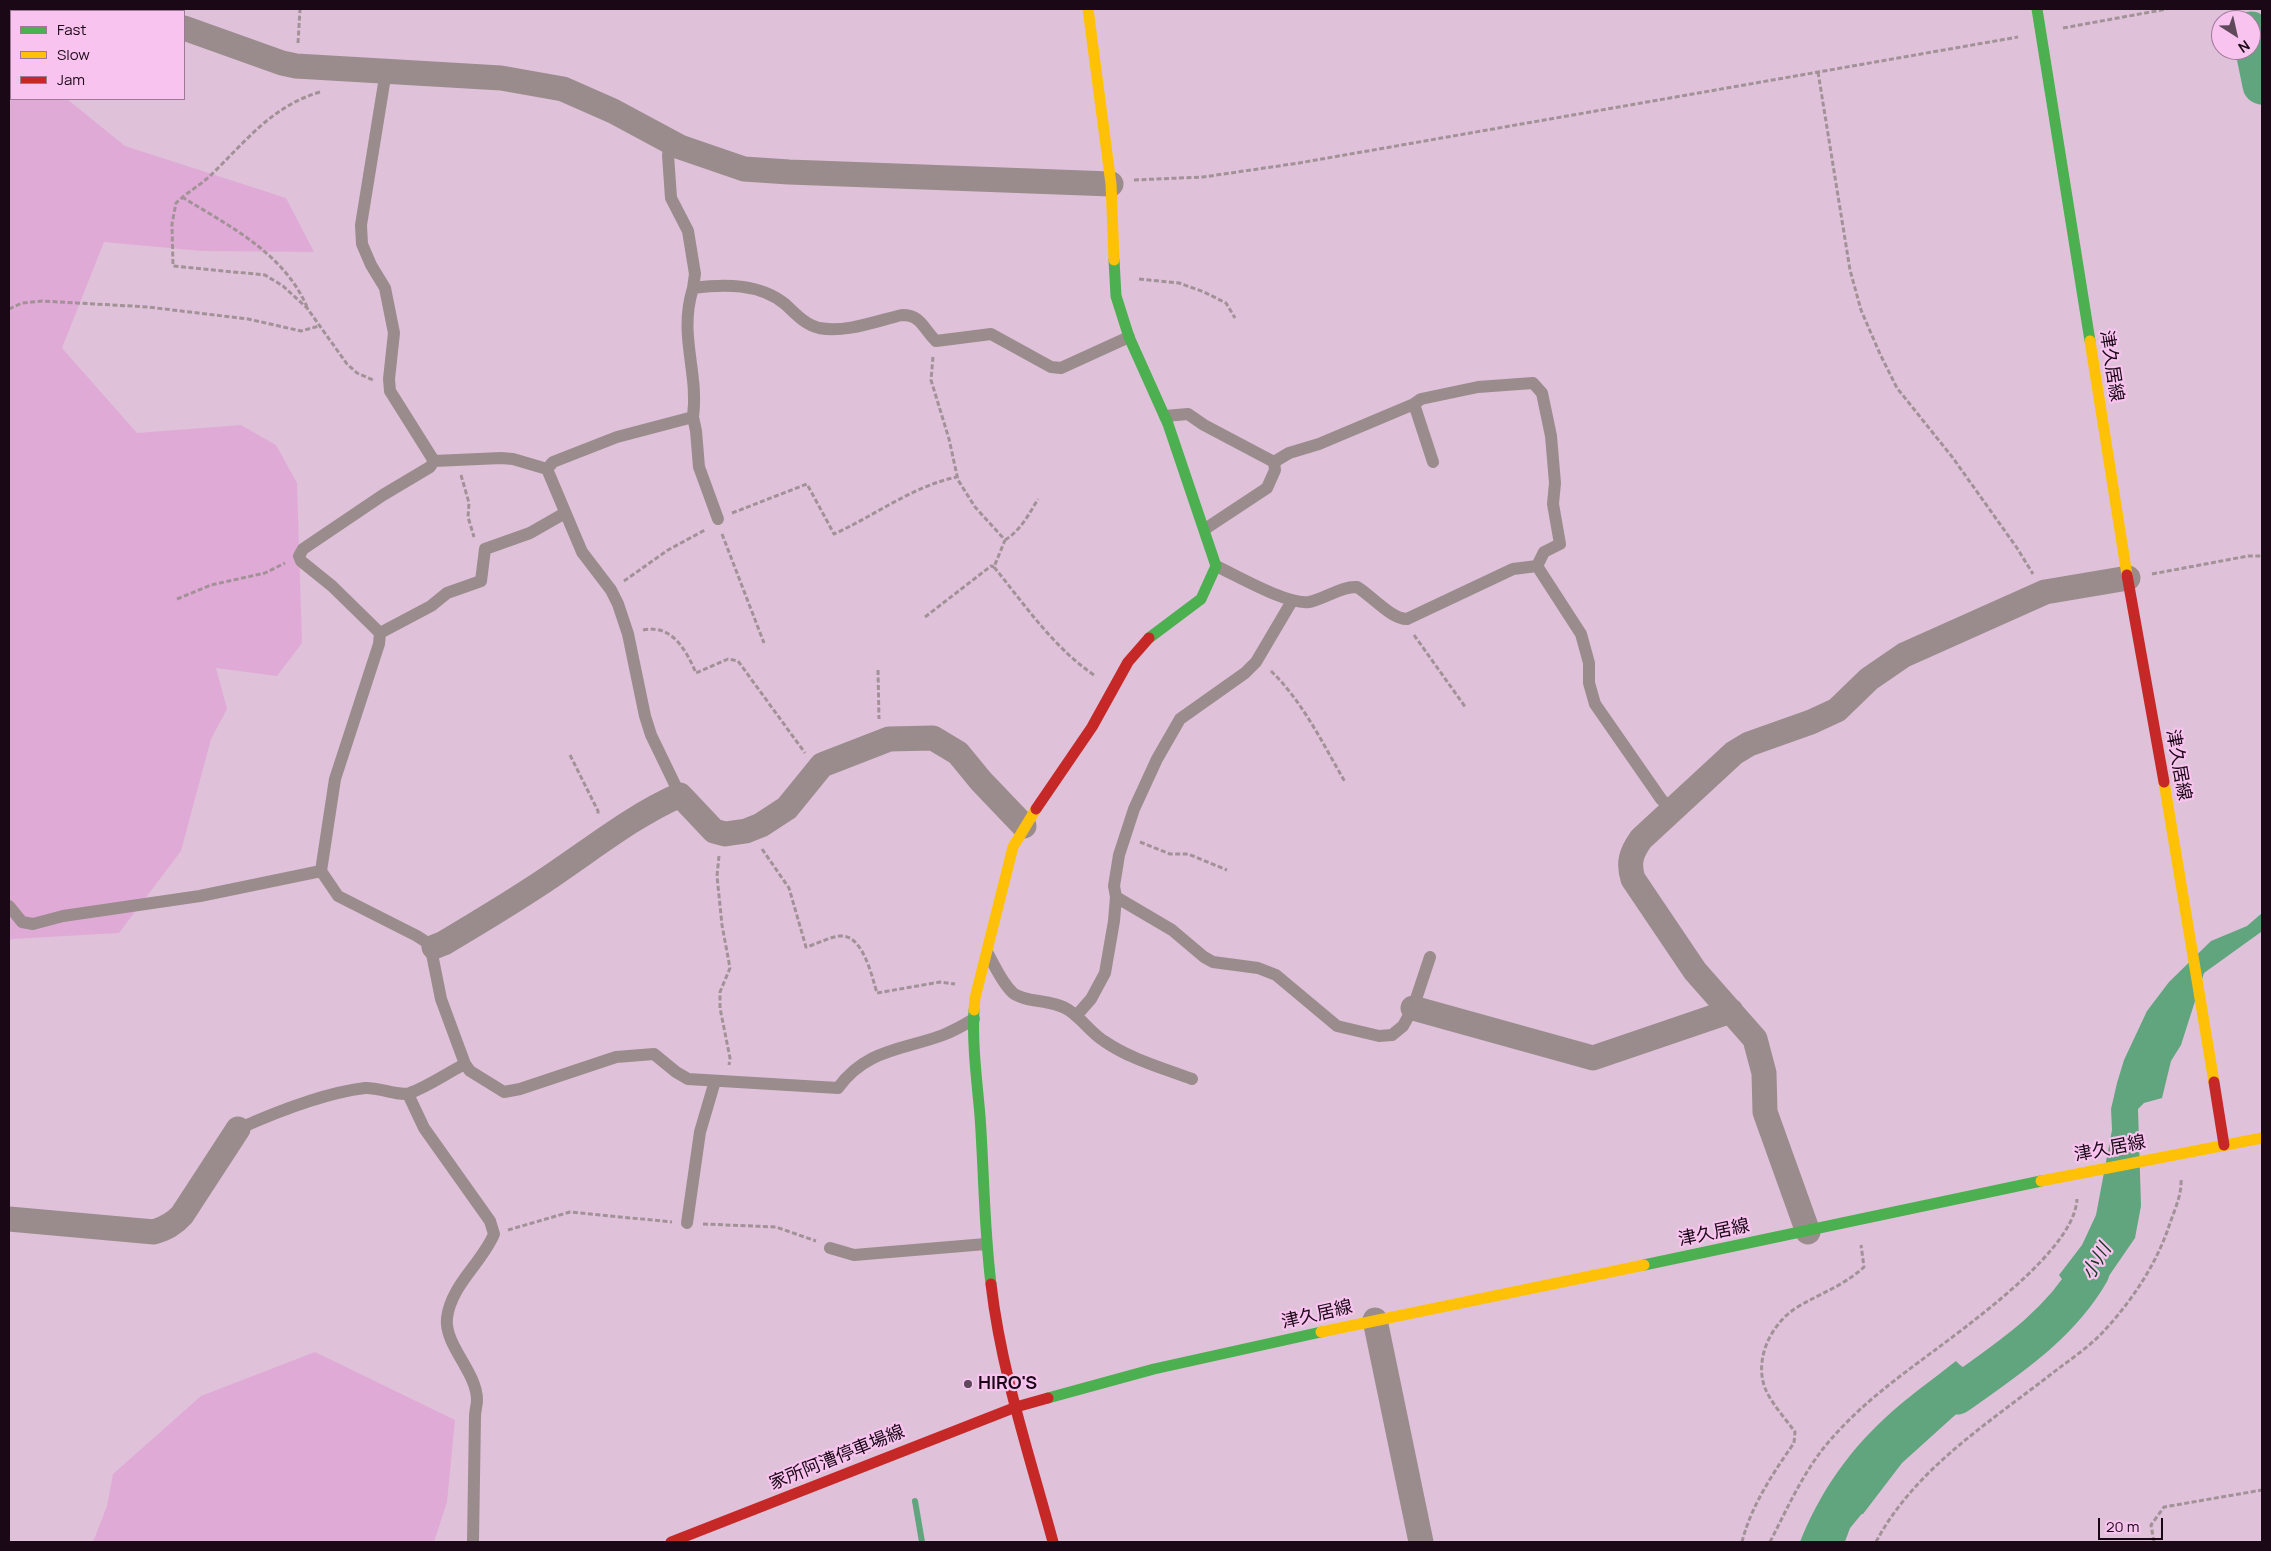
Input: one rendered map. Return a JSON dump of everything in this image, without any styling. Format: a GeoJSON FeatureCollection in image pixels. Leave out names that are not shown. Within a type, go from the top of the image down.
{"type":"FeatureCollection","features":[{"type":"Feature","properties":{"kind":"main road"},"geometry":{"type":"LineString","coordinates":[[1053,1542],[1016,1407],[994,1314],[986,1244],[980,1117],[973,1033],[978,987],[1013,847],[1024,826],[1092,727],[1128,662],[1154,632],[1201,599],[1216,566],[1205,528],[1165,416],[1129,336],[1116,296],[1111,182],[1088,9]]}},
{"type":"Feature","properties":{"kind":"main road","name":"津久居線"},"geometry":{"type":"LineString","coordinates":[[1016,1407],[1154,1369],[1374,1320],[1808,1232],[2075,1174],[2224,1145],[2186,907],[2128,578],[2037,9]]}},
{"type":"Feature","properties":{"kind":"main road"},"geometry":{"type":"LineString","coordinates":[[2224,1145],[2262,1138]]}},
{"type":"Feature","properties":{"kind":"main road","name":"家所阿漕停車場線"},"geometry":{"type":"LineString","coordinates":[[671,1542],[1016,1407]]}},
{"type":"Feature","properties":{"kind":"street"},"geometry":{"type":"LineString","coordinates":[[185,28],[282,63],[296,66],[501,78],[563,89],[613,111],[670,142],[744,169],[1111,182]]}},
{"type":"Feature","properties":{"kind":"street"},"geometry":{"type":"LineString","coordinates":[[1808,1232],[1765,1112],[1764,1073],[1755,1039],[1695,971],[1633,879],[1630,868],[1632,852],[1641,839],[1671,809],[1734,753],[1749,744],[1812,722],[1836,710],[1869,679],[1904,655],[2045,592],[2128,578]]}},
{"type":"Feature","properties":{"kind":"street"},"geometry":{"type":"LineString","coordinates":[[434,947],[444,944],[514,902],[634,818],[680,795],[714,831],[721,833],[751,829],[777,816],[787,808],[822,764],[889,739],[934,738],[944,743],[958,753],[981,781],[1024,826]]}},
{"type":"Feature","properties":{"kind":"street"},"geometry":{"type":"LineString","coordinates":[[1413,1008],[1593,1058],[1731,1011]]}},
{"type":"Feature","properties":{"kind":"street"},"geometry":{"type":"LineString","coordinates":[[9,1219],[154,1232],[171,1226],[182,1215],[238,1129]]}},
{"type":"Feature","properties":{"kind":"street"},"geometry":{"type":"LineString","coordinates":[[1374,1320],[1421,1542]]}},
{"type":"Feature","properties":{"kind":"lane"},"geometry":{"type":"LineString","coordinates":[[386,71],[361,225],[362,244],[371,265],[385,288],[394,333],[389,379],[390,391],[434,461]]}},
{"type":"Feature","properties":{"kind":"lane"},"geometry":{"type":"LineString","coordinates":[[670,142],[668,155],[671,198],[688,231],[695,274],[688,305],[686,329],[693,378],[695,401],[693,417],[696,431],[698,467],[718,522]]}},
{"type":"Feature","properties":{"kind":"lane"},"geometry":{"type":"LineString","coordinates":[[693,288],[729,286],[753,289],[773,297],[805,321],[818,327],[849,327],[902,315],[910,315],[918,318],[936,342],[991,334],[1051,367],[1062,368],[1129,336]]}},
{"type":"Feature","properties":{"kind":"lane"},"geometry":{"type":"LineString","coordinates":[[1274,462],[1289,453],[1318,444],[1414,404],[1421,399],[1478,387],[1533,383],[1539,388],[1551,436],[1555,483],[1553,504],[1560,544],[1544,552],[1537,566]]}},
{"type":"Feature","properties":{"kind":"lane"},"geometry":{"type":"LineString","coordinates":[[1414,404],[1433,462]]}},
{"type":"Feature","properties":{"kind":"lane"},"geometry":{"type":"LineString","coordinates":[[1165,416],[1188,414],[1204,425],[1274,462]]}},
{"type":"Feature","properties":{"kind":"lane"},"geometry":{"type":"LineString","coordinates":[[547,469],[553,462],[617,438],[693,417]]}},
{"type":"Feature","properties":{"kind":"lane"},"geometry":{"type":"LineString","coordinates":[[434,461],[513,459],[547,469]]}},
{"type":"Feature","properties":{"kind":"lane"},"geometry":{"type":"LineString","coordinates":[[434,461],[430,467],[382,495],[309,545],[299,556],[301,561],[332,586],[380,634],[379,644],[335,779],[322,871],[338,896],[417,936],[434,947],[432,954],[441,999],[465,1064],[470,1071],[504,1092],[520,1089],[602,1061],[654,1054],[688,1079],[838,1088],[846,1077],[866,1061],[900,1046],[942,1035],[974,1020]]}},
{"type":"Feature","properties":{"kind":"lane"},"geometry":{"type":"LineString","coordinates":[[1205,528],[1267,488],[1275,470],[1274,462]]}},
{"type":"Feature","properties":{"kind":"lane"},"geometry":{"type":"LineString","coordinates":[[547,469],[582,552],[611,590],[618,604],[628,634],[645,716],[651,734],[680,795]]}},
{"type":"Feature","properties":{"kind":"lane"},"geometry":{"type":"LineString","coordinates":[[380,634],[431,606],[447,593],[481,581],[485,549],[530,533],[565,513]]}},
{"type":"Feature","properties":{"kind":"lane"},"geometry":{"type":"LineString","coordinates":[[1216,566],[1292,601],[1306,602],[1318,600],[1352,587],[1357,587],[1378,601],[1393,615],[1403,619],[1414,616],[1472,586],[1513,568],[1537,566]]}},
{"type":"Feature","properties":{"kind":"lane"},"geometry":{"type":"LineString","coordinates":[[1537,566],[1581,634],[1589,663],[1589,683],[1595,704],[1661,799],[1671,809]]}},
{"type":"Feature","properties":{"kind":"lane"},"geometry":{"type":"LineString","coordinates":[[1076,1016],[1091,999],[1105,973],[1114,921],[1116,897],[1114,886],[1118,855],[1143,787],[1157,759],[1180,719],[1245,673],[1256,662],[1292,601]]}},
{"type":"Feature","properties":{"kind":"lane"},"geometry":{"type":"LineString","coordinates":[[9,906],[22,922],[33,924],[63,916],[200,896],[322,871]]}},
{"type":"Feature","properties":{"kind":"lane"},"geometry":{"type":"LineString","coordinates":[[1116,897],[1172,930],[1204,957],[1213,962],[1244,964],[1276,975],[1337,1026],[1379,1036],[1392,1035],[1403,1026],[1413,1008],[1430,957]]}},
{"type":"Feature","properties":{"kind":"lane"},"geometry":{"type":"LineString","coordinates":[[988,953],[1014,993],[1027,998],[1052,1002],[1071,1011],[1104,1042],[1138,1059],[1192,1078]]}},
{"type":"Feature","properties":{"kind":"lane"},"geometry":{"type":"LineString","coordinates":[[238,1129],[275,1113],[328,1096],[354,1090],[374,1088],[408,1094],[465,1064]]}},
{"type":"Feature","properties":{"kind":"lane"},"geometry":{"type":"LineString","coordinates":[[687,1223],[700,1132],[720,1080]]}},
{"type":"Feature","properties":{"kind":"lane"},"geometry":{"type":"LineString","coordinates":[[408,1094],[424,1128],[490,1220],[494,1234],[481,1257],[467,1274],[453,1300],[447,1318],[448,1329],[472,1381],[477,1400],[475,1416],[473,1542]]}},
{"type":"Feature","properties":{"kind":"lane"},"geometry":{"type":"LineString","coordinates":[[830,1248],[854,1255],[986,1244]]}},
{"type":"Feature","properties":{"kind":"path"},"geometry":{"type":"LineString","coordinates":[[296,66],[300,9]]}},
{"type":"Feature","properties":{"kind":"path"},"geometry":{"type":"LineString","coordinates":[[1111,182],[1203,177],[1289,164],[2040,33],[2167,9]]}},
{"type":"Feature","properties":{"kind":"path"},"geometry":{"type":"LineString","coordinates":[[1818,72],[1850,270],[1862,310],[1880,354],[1897,388],[1953,458],[2017,548],[2045,592]]}},
{"type":"Feature","properties":{"kind":"path"},"geometry":{"type":"LineString","coordinates":[[307,308],[283,286],[265,275],[173,266],[172,224],[176,203],[210,176],[267,119],[300,98],[328,91]]}},
{"type":"Feature","properties":{"kind":"path"},"geometry":{"type":"LineString","coordinates":[[182,197],[247,237],[282,268],[299,289],[307,308],[347,364],[357,373],[383,385],[390,391]]}},
{"type":"Feature","properties":{"kind":"path"},"geometry":{"type":"LineString","coordinates":[[1116,279],[1151,279],[1179,283],[1226,303],[1235,318]]}},
{"type":"Feature","properties":{"kind":"path"},"geometry":{"type":"LineString","coordinates":[[9,309],[22,303],[42,301],[148,307],[248,318],[301,331],[319,326]]}},
{"type":"Feature","properties":{"kind":"path"},"geometry":{"type":"LineString","coordinates":[[936,342],[931,380],[949,439],[957,477],[970,501],[1005,540]]}},
{"type":"Feature","properties":{"kind":"path"},"geometry":{"type":"LineString","coordinates":[[457,460],[469,503],[468,517],[474,539]]}},
{"type":"Feature","properties":{"kind":"path"},"geometry":{"type":"LineString","coordinates":[[611,590],[668,550],[718,522],[808,484],[834,534],[861,522],[918,491],[944,479],[957,477]]}},
{"type":"Feature","properties":{"kind":"path"},"geometry":{"type":"LineString","coordinates":[[994,567],[1005,540],[1022,526],[1038,498]]}},
{"type":"Feature","properties":{"kind":"path"},"geometry":{"type":"LineString","coordinates":[[718,522],[764,643]]}},
{"type":"Feature","properties":{"kind":"path"},"geometry":{"type":"LineString","coordinates":[[177,599],[211,585],[265,573],[299,556]]}},
{"type":"Feature","properties":{"kind":"path"},"geometry":{"type":"LineString","coordinates":[[2128,578],[2248,556],[2262,556]]}},
{"type":"Feature","properties":{"kind":"path"},"geometry":{"type":"LineString","coordinates":[[925,618],[991,566],[994,567]]}},
{"type":"Feature","properties":{"kind":"path"},"geometry":{"type":"LineString","coordinates":[[994,567],[1047,634],[1074,662],[1114,686]]}},
{"type":"Feature","properties":{"kind":"path"},"geometry":{"type":"LineString","coordinates":[[1403,619],[1466,708]]}},
{"type":"Feature","properties":{"kind":"path"},"geometry":{"type":"LineString","coordinates":[[628,634],[650,628],[662,630],[678,642],[696,673],[728,659],[738,661],[813,764],[822,764]]}},
{"type":"Feature","properties":{"kind":"path"},"geometry":{"type":"LineString","coordinates":[[1256,662],[1268,669],[1288,689],[1345,782]]}},
{"type":"Feature","properties":{"kind":"path"},"geometry":{"type":"LineString","coordinates":[[878,670],[877,697],[882,742]]}},
{"type":"Feature","properties":{"kind":"path"},"geometry":{"type":"LineString","coordinates":[[570,755],[598,811],[597,818]]}},
{"type":"Feature","properties":{"kind":"path"},"geometry":{"type":"LineString","coordinates":[[751,829],[789,888],[806,947],[839,936],[851,939],[865,955],[877,993],[940,982],[978,987]]}},
{"type":"Feature","properties":{"kind":"path"},"geometry":{"type":"LineString","coordinates":[[720,1080],[730,1058],[722,1026],[720,992],[730,968],[722,924],[717,876],[721,833]]}},
{"type":"Feature","properties":{"kind":"path"},"geometry":{"type":"LineString","coordinates":[[1124,838],[1170,854],[1188,854],[1226,870]]}},
{"type":"Feature","properties":{"kind":"path"},"geometry":{"type":"LineString","coordinates":[[1876,1542],[1910,1493],[1944,1459],[2103,1333],[2142,1282],[2165,1237],[2181,1188],[2180,1153]]}},
{"type":"Feature","properties":{"kind":"path"},"geometry":{"type":"LineString","coordinates":[[1770,1542],[1798,1487],[1831,1439],[1883,1389],[2008,1294],[2058,1242],[2076,1210],[2075,1174]]}},
{"type":"Feature","properties":{"kind":"path"},"geometry":{"type":"LineString","coordinates":[[494,1234],[570,1212],[687,1223],[776,1226],[808,1237],[830,1248]]}},
{"type":"Feature","properties":{"kind":"path"},"geometry":{"type":"LineString","coordinates":[[1742,1542],[1756,1505],[1772,1474],[1794,1443],[1795,1437],[1795,1432],[1764,1386],[1762,1362],[1769,1340],[1778,1321],[1796,1308],[1848,1281],[1864,1267],[1858,1220]]}},
{"type":"Feature","properties":{"kind":"path"},"geometry":{"type":"LineString","coordinates":[[2154,1542],[2151,1525],[2164,1507],[2262,1490]]}},
{"type":"Feature","properties":{"kind":"shaded area"},"geometry":{"type":"Polygon","coordinates":[[[9,52],[10,100],[68,100],[125,146],[286,198],[314,252],[202,251],[104,242],[62,348],[137,433],[241,425],[276,445],[297,483],[302,643],[277,676],[216,668],[227,709],[211,739],[181,851],[119,933],[12,939],[9,941],[9,52]]]}},
{"type":"Feature","properties":{"kind":"shaded area"},"geometry":{"type":"Polygon","coordinates":[[[315,1352],[455,1420],[447,1502],[434,1542],[93,1542],[107,1506],[113,1474],[201,1396],[315,1352]]]}},
{"type":"Feature","properties":{"kind":"water"},"geometry":{"type":"Polygon","coordinates":[[[2262,913],[2261,932],[2204,973],[2181,1045],[2171,1061],[2162,1098],[2144,1103],[2138,1109],[2141,1206],[2135,1238],[2102,1286],[2069,1324],[1974,1398],[1902,1463],[1863,1514],[1839,1522],[1823,1542],[1800,1542],[1816,1508],[1835,1476],[1858,1446],[1892,1411],[1956,1361],[1961,1366],[1980,1372],[1999,1366],[2022,1352],[2050,1326],[2059,1310],[2063,1296],[2064,1282],[2059,1275],[2082,1245],[2096,1215],[2112,1130],[2111,1109],[2117,1083],[2124,1060],[2147,1011],[2169,982],[2211,941],[2247,926],[2262,913]]]}},
{"type":"Feature","properties":{"kind":"waterway","name":"小川"},"geometry":{"type":"LineString","coordinates":[[2257,60],[2262,85]]}},
{"type":"Feature","properties":{"kind":"waterway","name":"小川"},"geometry":{"type":"LineString","coordinates":[[1957,1395],[2030,1341],[2063,1309],[2090,1272]]}},
{"type":"Feature","properties":{"kind":"waterway","name":"小川"},"geometry":{"type":"LineString","coordinates":[[1824,1542],[1833,1518],[1856,1490]]}},
{"type":"Feature","properties":{"kind":"waterway"},"geometry":{"type":"LineString","coordinates":[[915,1501],[922,1542]]}},
{"type":"Feature","properties":{"kind":"traffic: fast"},"geometry":{"type":"LineString","coordinates":[[2037,9],[2090,341]]}},
{"type":"Feature","properties":{"kind":"traffic: fast"},"geometry":{"type":"LineString","coordinates":[[1114,260],[1116,296],[1129,337],[1168,424],[1216,566],[1201,599],[1149,638]]}},
{"type":"Feature","properties":{"kind":"traffic: fast"},"geometry":{"type":"LineString","coordinates":[[974,1010],[974,1050],[991,1284]]}},
{"type":"Feature","properties":{"kind":"traffic: fast"},"geometry":{"type":"LineString","coordinates":[[1644,1265],[2041,1181]]}},
{"type":"Feature","properties":{"kind":"traffic: fast"},"geometry":{"type":"LineString","coordinates":[[1048,1398],[1154,1369],[1321,1332]]}},
{"type":"Feature","properties":{"kind":"traffic: slow"},"geometry":{"type":"LineString","coordinates":[[1088,9],[1111,184],[1114,260]]}},
{"type":"Feature","properties":{"kind":"traffic: slow"},"geometry":{"type":"LineString","coordinates":[[2090,341],[2127,575]]}},
{"type":"Feature","properties":{"kind":"traffic: slow"},"geometry":{"type":"LineString","coordinates":[[2164,782],[2214,1082]]}},
{"type":"Feature","properties":{"kind":"traffic: slow"},"geometry":{"type":"LineString","coordinates":[[974,1010],[975,998],[1013,847],[1036,809]]}},
{"type":"Feature","properties":{"kind":"traffic: slow"},"geometry":{"type":"LineString","coordinates":[[2041,1181],[2262,1138]]}},
{"type":"Feature","properties":{"kind":"traffic: slow"},"geometry":{"type":"LineString","coordinates":[[1321,1332],[1644,1265]]}},
{"type":"Feature","properties":{"kind":"traffic: jam"},"geometry":{"type":"LineString","coordinates":[[2127,575],[2164,782]]}},
{"type":"Feature","properties":{"kind":"traffic: jam"},"geometry":{"type":"LineString","coordinates":[[1036,809],[1092,727],[1128,662],[1149,638]]}},
{"type":"Feature","properties":{"kind":"traffic: jam"},"geometry":{"type":"LineString","coordinates":[[2214,1082],[2224,1145]]}},
{"type":"Feature","properties":{"kind":"traffic: jam"},"geometry":{"type":"LineString","coordinates":[[991,1284],[1009,1381],[1053,1542]]}},
{"type":"Feature","properties":{"kind":"traffic: jam"},"geometry":{"type":"LineString","coordinates":[[671,1542],[1016,1407],[1048,1398]]}},
{"type":"Feature","properties":{"kind":"place","name":"HIRO'S"},"geometry":{"type":"Point","coordinates":[968,1384]}}]}
